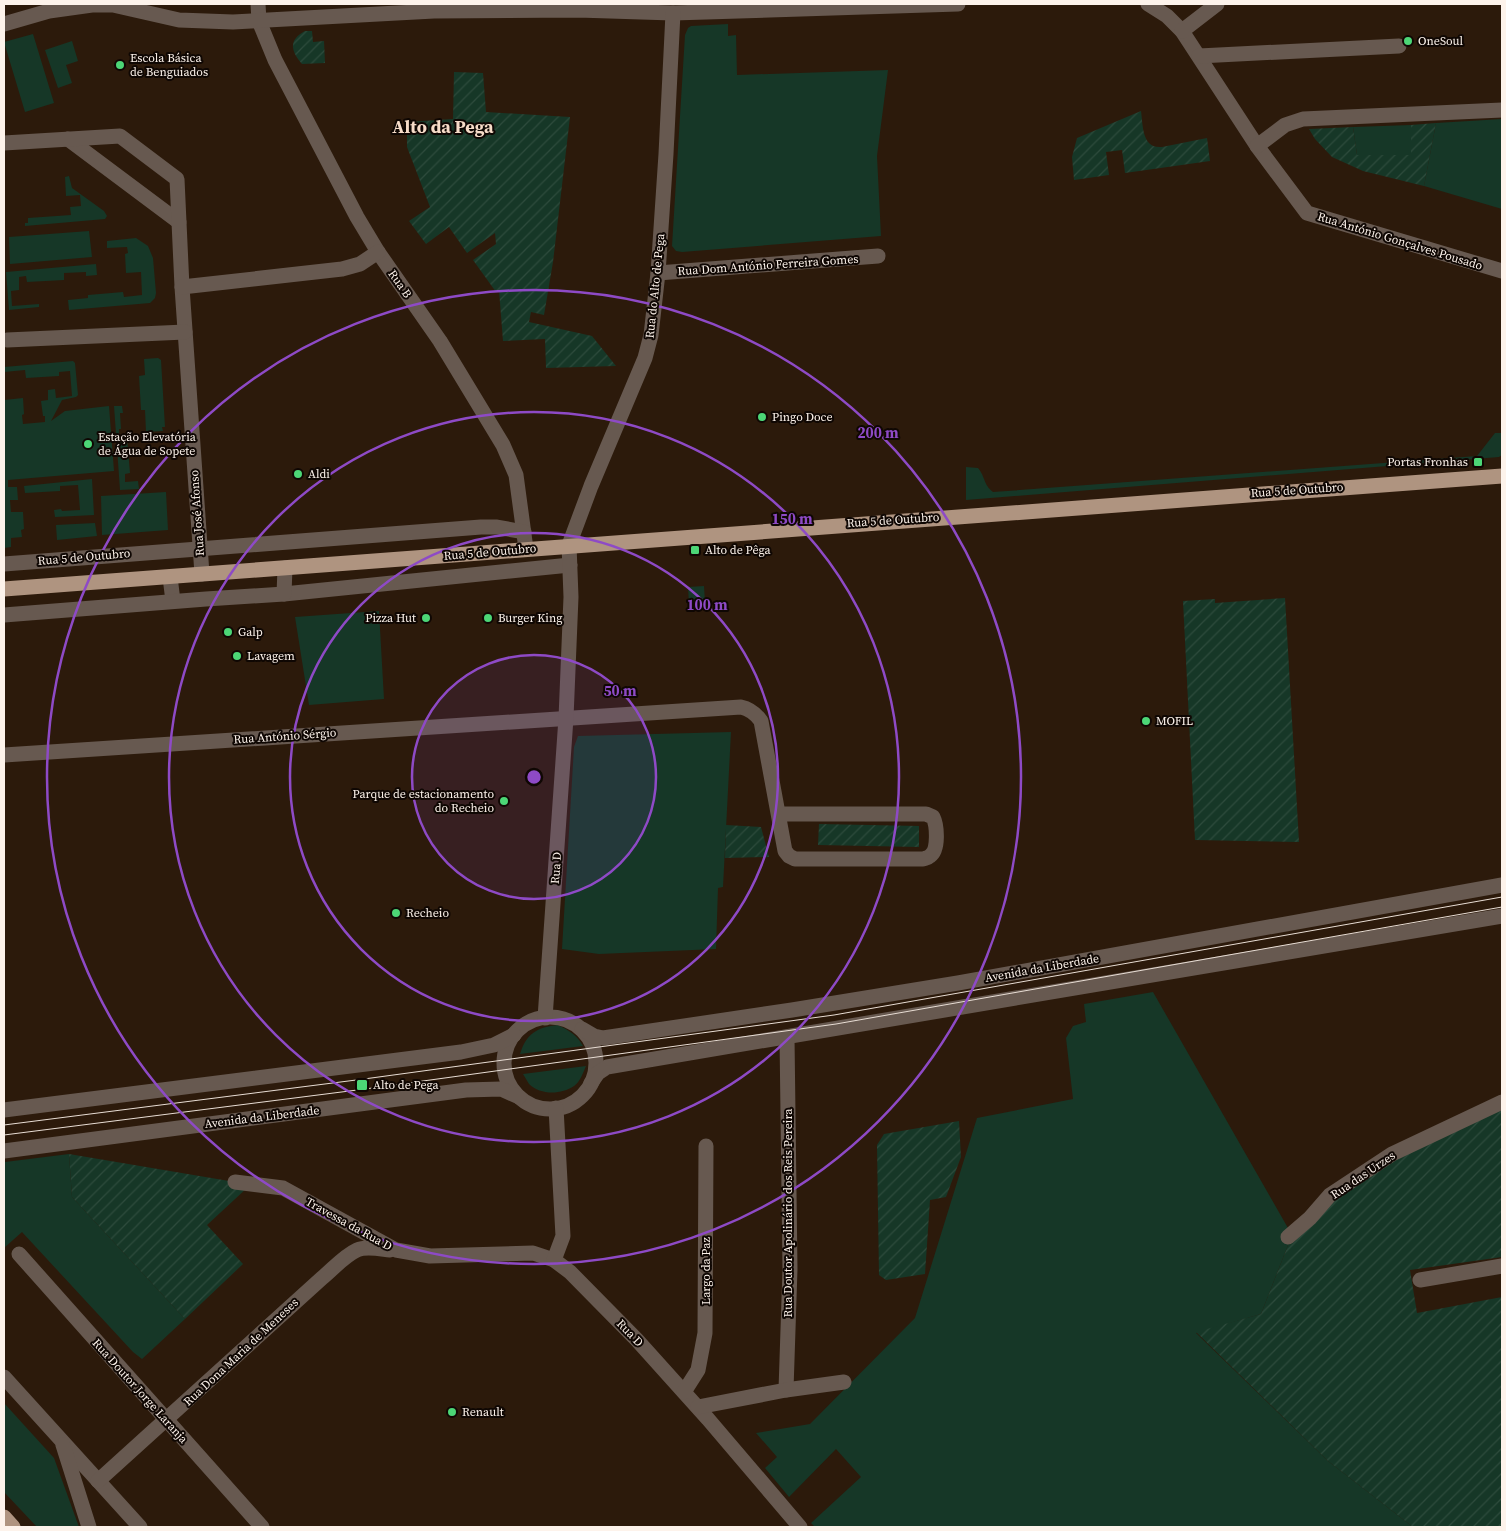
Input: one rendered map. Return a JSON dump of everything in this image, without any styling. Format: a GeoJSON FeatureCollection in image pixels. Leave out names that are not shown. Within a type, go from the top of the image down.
{"type":"FeatureCollection","features":[{"type":"Feature","properties":{"kind":"main road","name":"Rua 5 de Outubro"},"geometry":{"type":"LineString","coordinates":[[4,589],[1348,486],[1502,476]]}},
{"type":"Feature","properties":{"kind":"main road"},"geometry":{"type":"LineString","coordinates":[[4,1517],[13,1527]]}},
{"type":"Feature","properties":{"kind":"street"},"geometry":{"type":"LineString","coordinates":[[258,4],[259,21]]}},
{"type":"Feature","properties":{"kind":"street"},"geometry":{"type":"LineString","coordinates":[[4,24],[49,12],[92,5],[113,5],[179,20],[233,22],[434,11],[600,7],[673,13],[958,4]]}},
{"type":"Feature","properties":{"kind":"street","name":"Rua António Gonçalves Pousado"},"geometry":{"type":"LineString","coordinates":[[1148,4],[1167,16],[1182,31],[1257,146],[1307,213],[1502,271]]}},
{"type":"Feature","properties":{"kind":"street"},"geometry":{"type":"LineString","coordinates":[[1182,31],[1216,4]]}},
{"type":"Feature","properties":{"kind":"street","name":"Rua do Alto de Pega"},"geometry":{"type":"LineString","coordinates":[[569,545],[591,486],[646,358],[651,335],[658,273],[673,13]]}},
{"type":"Feature","properties":{"kind":"street","name":"Rua B"},"geometry":{"type":"LineString","coordinates":[[259,21],[280,68],[357,217],[378,252],[440,341],[504,445],[516,475],[526,549]]}},
{"type":"Feature","properties":{"kind":"street"},"geometry":{"type":"LineString","coordinates":[[1199,56],[1399,46]]}},
{"type":"Feature","properties":{"kind":"street"},"geometry":{"type":"LineString","coordinates":[[1257,146],[1285,125],[1303,119],[1502,110]]}},
{"type":"Feature","properties":{"kind":"street","name":"Rua José Afonso"},"geometry":{"type":"LineString","coordinates":[[4,143],[120,136],[177,179],[182,287],[202,574]]}},
{"type":"Feature","properties":{"kind":"street"},"geometry":{"type":"LineString","coordinates":[[68,139],[179,222]]}},
{"type":"Feature","properties":{"kind":"street"},"geometry":{"type":"LineString","coordinates":[[182,287],[342,269],[360,264],[378,252]]}},
{"type":"Feature","properties":{"kind":"street","name":"Rua Dom António Ferreira Gomes"},"geometry":{"type":"LineString","coordinates":[[658,273],[878,256]]}},
{"type":"Feature","properties":{"kind":"street"},"geometry":{"type":"LineString","coordinates":[[7,340],[185,332]]}},
{"type":"Feature","properties":{"kind":"street","name":"Rua 5 de Outubro"},"geometry":{"type":"LineString","coordinates":[[4,564],[481,527],[497,527],[524,532]]}},
{"type":"Feature","properties":{"kind":"street","name":"Rua D"},"geometry":{"type":"LineString","coordinates":[[545,1018],[566,718],[571,597],[569,545]]}},
{"type":"Feature","properties":{"kind":"street","name":"Rua 5 de Outubro"},"geometry":{"type":"LineString","coordinates":[[4,615],[284,594],[570,565]]}},
{"type":"Feature","properties":{"kind":"street"},"geometry":{"type":"LineString","coordinates":[[284,594],[285,568]]}},
{"type":"Feature","properties":{"kind":"street"},"geometry":{"type":"LineString","coordinates":[[170,577],[173,601]]}},
{"type":"Feature","properties":{"kind":"street","name":"Rua António Sérgio"},"geometry":{"type":"LineString","coordinates":[[4,755],[741,707],[748,709],[762,721],[779,814],[786,851],[789,856],[795,859],[922,859],[931,856],[936,849],[936,823],[933,817],[926,814],[779,814]]}},
{"type":"Feature","properties":{"kind":"street","name":"Avenida da Liberdade"},"geometry":{"type":"LineString","coordinates":[[582,1029],[594,1036],[603,1038],[792,1010],[967,981],[1502,886]]}},
{"type":"Feature","properties":{"kind":"street","name":"Avenida da Liberdade"},"geometry":{"type":"LineString","coordinates":[[592,1083],[598,1073],[607,1067],[1502,916]]}},
{"type":"Feature","properties":{"kind":"street"},"geometry":{"type":"LineString","coordinates":[[4,1110],[461,1052],[494,1045],[514,1034],[533,1020],[545,1018],[558,1018],[571,1022],[582,1029],[593,1045],[595,1055],[595,1074],[592,1083],[583,1095],[570,1104],[556,1108],[542,1108],[528,1103],[519,1097],[510,1086],[506,1076],[505,1054],[514,1034]]}},
{"type":"Feature","properties":{"kind":"street","name":"Rua Doutor Apolinário dos Reis Pereira"},"geometry":{"type":"LineString","coordinates":[[786,1390],[790,1269],[787,1037]]}},
{"type":"Feature","properties":{"kind":"street","name":"Avenida da Liberdade"},"geometry":{"type":"LineString","coordinates":[[4,1151],[466,1090],[501,1089],[519,1097]]}},
{"type":"Feature","properties":{"kind":"street","name":"Rua das Urzes"},"geometry":{"type":"LineString","coordinates":[[1288,1237],[1310,1218],[1330,1195],[1392,1154],[1502,1102]]}},
{"type":"Feature","properties":{"kind":"street"},"geometry":{"type":"LineString","coordinates":[[554,1260],[563,1236],[556,1108]]}},
{"type":"Feature","properties":{"kind":"street","name":"Largo da Paz"},"geometry":{"type":"LineString","coordinates":[[684,1392],[698,1370],[705,1333],[706,1146]]}},
{"type":"Feature","properties":{"kind":"street","name":"Travessa da Rua D"},"geometry":{"type":"LineString","coordinates":[[234,1182],[283,1188],[396,1250],[430,1256],[533,1253],[554,1260]]}},
{"type":"Feature","properties":{"kind":"street","name":"Rua Dona Maria de Meneses"},"geometry":{"type":"LineString","coordinates":[[98,1481],[348,1256],[358,1249],[396,1250]]}},
{"type":"Feature","properties":{"kind":"street","name":"Rua Doutor Jorge Laranja"},"geometry":{"type":"LineString","coordinates":[[19,1254],[262,1527]]}},
{"type":"Feature","properties":{"kind":"street","name":"Rua D"},"geometry":{"type":"LineString","coordinates":[[554,1260],[570,1272],[698,1407],[800,1527]]}},
{"type":"Feature","properties":{"kind":"street"},"geometry":{"type":"LineString","coordinates":[[1420,1280],[1502,1266]]}},
{"type":"Feature","properties":{"kind":"street"},"geometry":{"type":"LineString","coordinates":[[4,1377],[140,1527]]}},
{"type":"Feature","properties":{"kind":"street"},"geometry":{"type":"LineString","coordinates":[[698,1407],[786,1390],[844,1382]]}},
{"type":"Feature","properties":{"kind":"street"},"geometry":{"type":"LineString","coordinates":[[61,1440],[89,1527]]}},
{"type":"Feature","properties":{"kind":"green space"},"geometry":{"type":"Polygon","coordinates":[[[728,24],[728,36],[736,35],[737,75],[888,70],[877,156],[881,236],[682,252],[676,251],[672,246],[685,35],[691,26],[728,24]]]}},
{"type":"Feature","properties":{"kind":"green space"},"geometry":{"type":"Polygon","coordinates":[[[305,31],[312,31],[313,42],[324,41],[325,63],[302,64],[295,55],[294,42],[305,31]]]}},
{"type":"Feature","properties":{"kind":"green space"},"geometry":{"type":"Polygon","coordinates":[[[33,34],[54,103],[25,112],[4,42],[33,34]]]}},
{"type":"Feature","properties":{"kind":"green space"},"geometry":{"type":"Polygon","coordinates":[[[72,41],[78,61],[66,65],[72,83],[58,88],[45,50],[72,41]]]}},
{"type":"Feature","properties":{"kind":"green space"},"geometry":{"type":"Polygon","coordinates":[[[454,72],[483,73],[486,112],[570,117],[553,262],[544,315],[531,312],[529,322],[592,336],[616,366],[546,368],[545,339],[503,341],[499,290],[496,292],[473,260],[496,244],[495,233],[467,253],[449,227],[426,244],[409,221],[430,207],[407,147],[407,122],[453,119],[454,72]]]}},
{"type":"Feature","properties":{"kind":"green space"},"geometry":{"type":"Polygon","coordinates":[[[1141,111],[1143,130],[1147,140],[1155,147],[1207,138],[1210,161],[1125,173],[1122,150],[1106,152],[1109,175],[1074,180],[1072,157],[1077,138],[1141,111]]]}},
{"type":"Feature","properties":{"kind":"green space"},"geometry":{"type":"Polygon","coordinates":[[[1502,119],[1502,209],[1424,186],[1436,123],[1502,119]]]}},
{"type":"Feature","properties":{"kind":"green space"},"geometry":{"type":"Polygon","coordinates":[[[1436,123],[1424,186],[1363,171],[1332,157],[1315,139],[1309,129],[1353,127],[1357,155],[1411,155],[1411,125],[1436,123]]]}},
{"type":"Feature","properties":{"kind":"green space"},"geometry":{"type":"Polygon","coordinates":[[[1411,125],[1412,155],[1357,155],[1353,127],[1411,125]]]}},
{"type":"Feature","properties":{"kind":"green space"},"geometry":{"type":"Polygon","coordinates":[[[69,176],[72,188],[104,211],[107,216],[105,219],[25,226],[25,223],[28,223],[28,218],[71,215],[70,207],[81,206],[80,195],[66,196],[65,177],[69,176]]]}},
{"type":"Feature","properties":{"kind":"green space"},"geometry":{"type":"Polygon","coordinates":[[[89,231],[92,257],[10,264],[9,237],[89,231]]]}},
{"type":"Feature","properties":{"kind":"green space"},"geometry":{"type":"Polygon","coordinates":[[[136,238],[148,246],[153,258],[155,298],[150,303],[69,310],[68,300],[88,298],[88,295],[123,292],[124,297],[142,295],[141,272],[126,273],[125,254],[128,253],[127,247],[107,248],[107,241],[136,238]]]}},
{"type":"Feature","properties":{"kind":"green space"},"geometry":{"type":"Polygon","coordinates":[[[96,264],[97,275],[86,276],[86,272],[64,273],[64,280],[27,282],[26,276],[19,277],[19,290],[11,291],[12,306],[39,304],[39,307],[9,310],[6,272],[96,264]]]}},
{"type":"Feature","properties":{"kind":"green space"},"geometry":{"type":"Polygon","coordinates":[[[158,358],[161,360],[165,427],[162,427],[163,431],[146,432],[145,410],[141,410],[139,376],[145,375],[144,359],[158,358]]]}},
{"type":"Feature","properties":{"kind":"green space"},"geometry":{"type":"Polygon","coordinates":[[[73,361],[75,363],[78,395],[62,400],[51,421],[65,411],[109,406],[114,471],[8,480],[8,487],[17,487],[18,500],[10,500],[11,512],[23,512],[24,529],[21,530],[22,537],[11,538],[11,547],[4,548],[4,400],[23,398],[23,424],[45,422],[41,401],[48,400],[48,390],[55,389],[56,398],[72,396],[70,371],[59,372],[59,376],[26,378],[25,370],[4,372],[4,367],[73,361]]]}},
{"type":"Feature","properties":{"kind":"green space"},"geometry":{"type":"Polygon","coordinates":[[[114,406],[122,406],[123,413],[120,413],[121,429],[119,429],[119,438],[127,438],[130,473],[125,474],[125,482],[138,481],[139,489],[120,490],[114,406]]]}},
{"type":"Feature","properties":{"kind":"green space"},"geometry":{"type":"Polygon","coordinates":[[[1495,433],[1502,433],[1502,455],[1499,457],[966,500],[966,467],[978,468],[993,492],[1477,456],[1495,433]]]}},
{"type":"Feature","properties":{"kind":"green space"},"geometry":{"type":"Polygon","coordinates":[[[92,479],[94,515],[55,517],[54,510],[80,510],[78,485],[60,486],[60,491],[25,493],[24,486],[92,479]]]}},
{"type":"Feature","properties":{"kind":"green space"},"geometry":{"type":"Polygon","coordinates":[[[166,492],[168,530],[102,535],[101,496],[166,492]]]}},
{"type":"Feature","properties":{"kind":"green space"},"geometry":{"type":"Polygon","coordinates":[[[95,523],[97,536],[57,540],[56,525],[95,523]]]}},
{"type":"Feature","properties":{"kind":"green space"},"geometry":{"type":"Polygon","coordinates":[[[704,586],[705,602],[689,604],[688,587],[704,586]]]}},
{"type":"Feature","properties":{"kind":"green space"},"geometry":{"type":"Polygon","coordinates":[[[1285,598],[1299,842],[1195,840],[1183,601],[1215,599],[1215,603],[1285,598]]]}},
{"type":"Feature","properties":{"kind":"green space"},"geometry":{"type":"Polygon","coordinates":[[[379,611],[384,699],[309,705],[295,617],[379,611]]]}},
{"type":"Feature","properties":{"kind":"green space"},"geometry":{"type":"Polygon","coordinates":[[[731,732],[723,887],[718,888],[716,949],[599,954],[562,949],[574,747],[578,736],[731,732]]]}},
{"type":"Feature","properties":{"kind":"green space"},"geometry":{"type":"Polygon","coordinates":[[[819,824],[919,826],[919,847],[818,845],[819,824]]]}},
{"type":"Feature","properties":{"kind":"green space"},"geometry":{"type":"Polygon","coordinates":[[[726,825],[761,827],[769,857],[725,858],[726,825]]]}},
{"type":"Feature","properties":{"kind":"green space"},"geometry":{"type":"Polygon","coordinates":[[[1153,992],[1292,1235],[1261,1314],[1196,1333],[1328,1461],[1413,1527],[815,1527],[811,1523],[861,1477],[836,1449],[789,1497],[765,1468],[777,1457],[756,1433],[810,1424],[915,1318],[977,1118],[1073,1099],[1066,1038],[1073,1026],[1086,1022],[1084,1004],[1153,992]]]}},
{"type":"Feature","properties":{"kind":"green space"},"geometry":{"type":"Polygon","coordinates":[[[558,1025],[575,1036],[583,1046],[520,1054],[522,1047],[533,1033],[558,1025]]]}},
{"type":"Feature","properties":{"kind":"green space"},"geometry":{"type":"Polygon","coordinates":[[[586,1066],[576,1084],[569,1089],[557,1092],[545,1092],[534,1088],[523,1074],[586,1066]]]}},
{"type":"Feature","properties":{"kind":"green space"},"geometry":{"type":"Polygon","coordinates":[[[1502,1103],[1502,1257],[1410,1270],[1417,1313],[1502,1297],[1502,1527],[1413,1527],[1328,1461],[1196,1332],[1261,1314],[1292,1235],[1378,1163],[1502,1103]]]}},
{"type":"Feature","properties":{"kind":"green space"},"geometry":{"type":"Polygon","coordinates":[[[959,1121],[961,1157],[946,1197],[930,1200],[925,1274],[886,1280],[879,1275],[877,1145],[884,1134],[959,1121]]]}},
{"type":"Feature","properties":{"kind":"green space"},"geometry":{"type":"Polygon","coordinates":[[[69,1154],[72,1197],[185,1319],[142,1359],[133,1352],[22,1232],[4,1248],[5,1162],[69,1154]]]}},
{"type":"Feature","properties":{"kind":"green space"},"geometry":{"type":"Polygon","coordinates":[[[69,1154],[235,1182],[248,1187],[207,1225],[243,1264],[185,1319],[72,1197],[69,1154]]]}},
{"type":"Feature","properties":{"kind":"green space"},"geometry":{"type":"Polygon","coordinates":[[[4,1403],[54,1458],[79,1527],[37,1527],[4,1492],[4,1403]]]}},
{"type":"Feature","properties":{"kind":"tram line"},"geometry":{"type":"LineString","coordinates":[[4,1125],[364,1079],[834,1015],[1502,897]]}},
{"type":"Feature","properties":{"kind":"tram line"},"geometry":{"type":"LineString","coordinates":[[4,1135],[365,1089],[836,1024],[1502,907]]}},
{"type":"Feature","properties":{"kind":"place","name":"OneSoul"},"geometry":{"type":"Point","coordinates":[1408,41]}},
{"type":"Feature","properties":{"kind":"place","name":"Escola Básica de Benguiados"},"geometry":{"type":"Point","coordinates":[120,65]}},
{"type":"Feature","properties":{"kind":"place","name":"Pingo Doce"},"geometry":{"type":"Point","coordinates":[762,417]}},
{"type":"Feature","properties":{"kind":"place","name":"Estação Elevatória de Água de Sopete"},"geometry":{"type":"Point","coordinates":[88,444]}},
{"type":"Feature","properties":{"kind":"place","name":"Portas Fronhas"},"geometry":{"type":"Point","coordinates":[1478,462]}},
{"type":"Feature","properties":{"kind":"place","name":"Aldi"},"geometry":{"type":"Point","coordinates":[298,474]}},
{"type":"Feature","properties":{"kind":"place","name":"Alto de Pêga"},"geometry":{"type":"Point","coordinates":[695,550]}},
{"type":"Feature","properties":{"kind":"place","name":"Pizza Hut"},"geometry":{"type":"Point","coordinates":[426,618]}},
{"type":"Feature","properties":{"kind":"place","name":"Burger King"},"geometry":{"type":"Point","coordinates":[488,618]}},
{"type":"Feature","properties":{"kind":"place","name":"Galp"},"geometry":{"type":"Point","coordinates":[228,632]}},
{"type":"Feature","properties":{"kind":"place","name":"Lavagem"},"geometry":{"type":"Point","coordinates":[237,656]}},
{"type":"Feature","properties":{"kind":"place","name":"MOFIL"},"geometry":{"type":"Point","coordinates":[1146,721]}},
{"type":"Feature","properties":{"kind":"place","name":"Parque de estacionamento do Recheio"},"geometry":{"type":"Point","coordinates":[504,801]}},
{"type":"Feature","properties":{"kind":"place","name":"Recheio"},"geometry":{"type":"Point","coordinates":[396,913]}},
{"type":"Feature","properties":{"kind":"place","name":"Alto de Pega"},"geometry":{"type":"Point","coordinates":[362,1085]}},
{"type":"Feature","properties":{"kind":"place","name":"Renault"},"geometry":{"type":"Point","coordinates":[452,1412]}},
{"type":"Feature","properties":{"kind":"district","name":"Alto da Pega"},"geometry":{"type":"Point","coordinates":[443,127]}}]}
